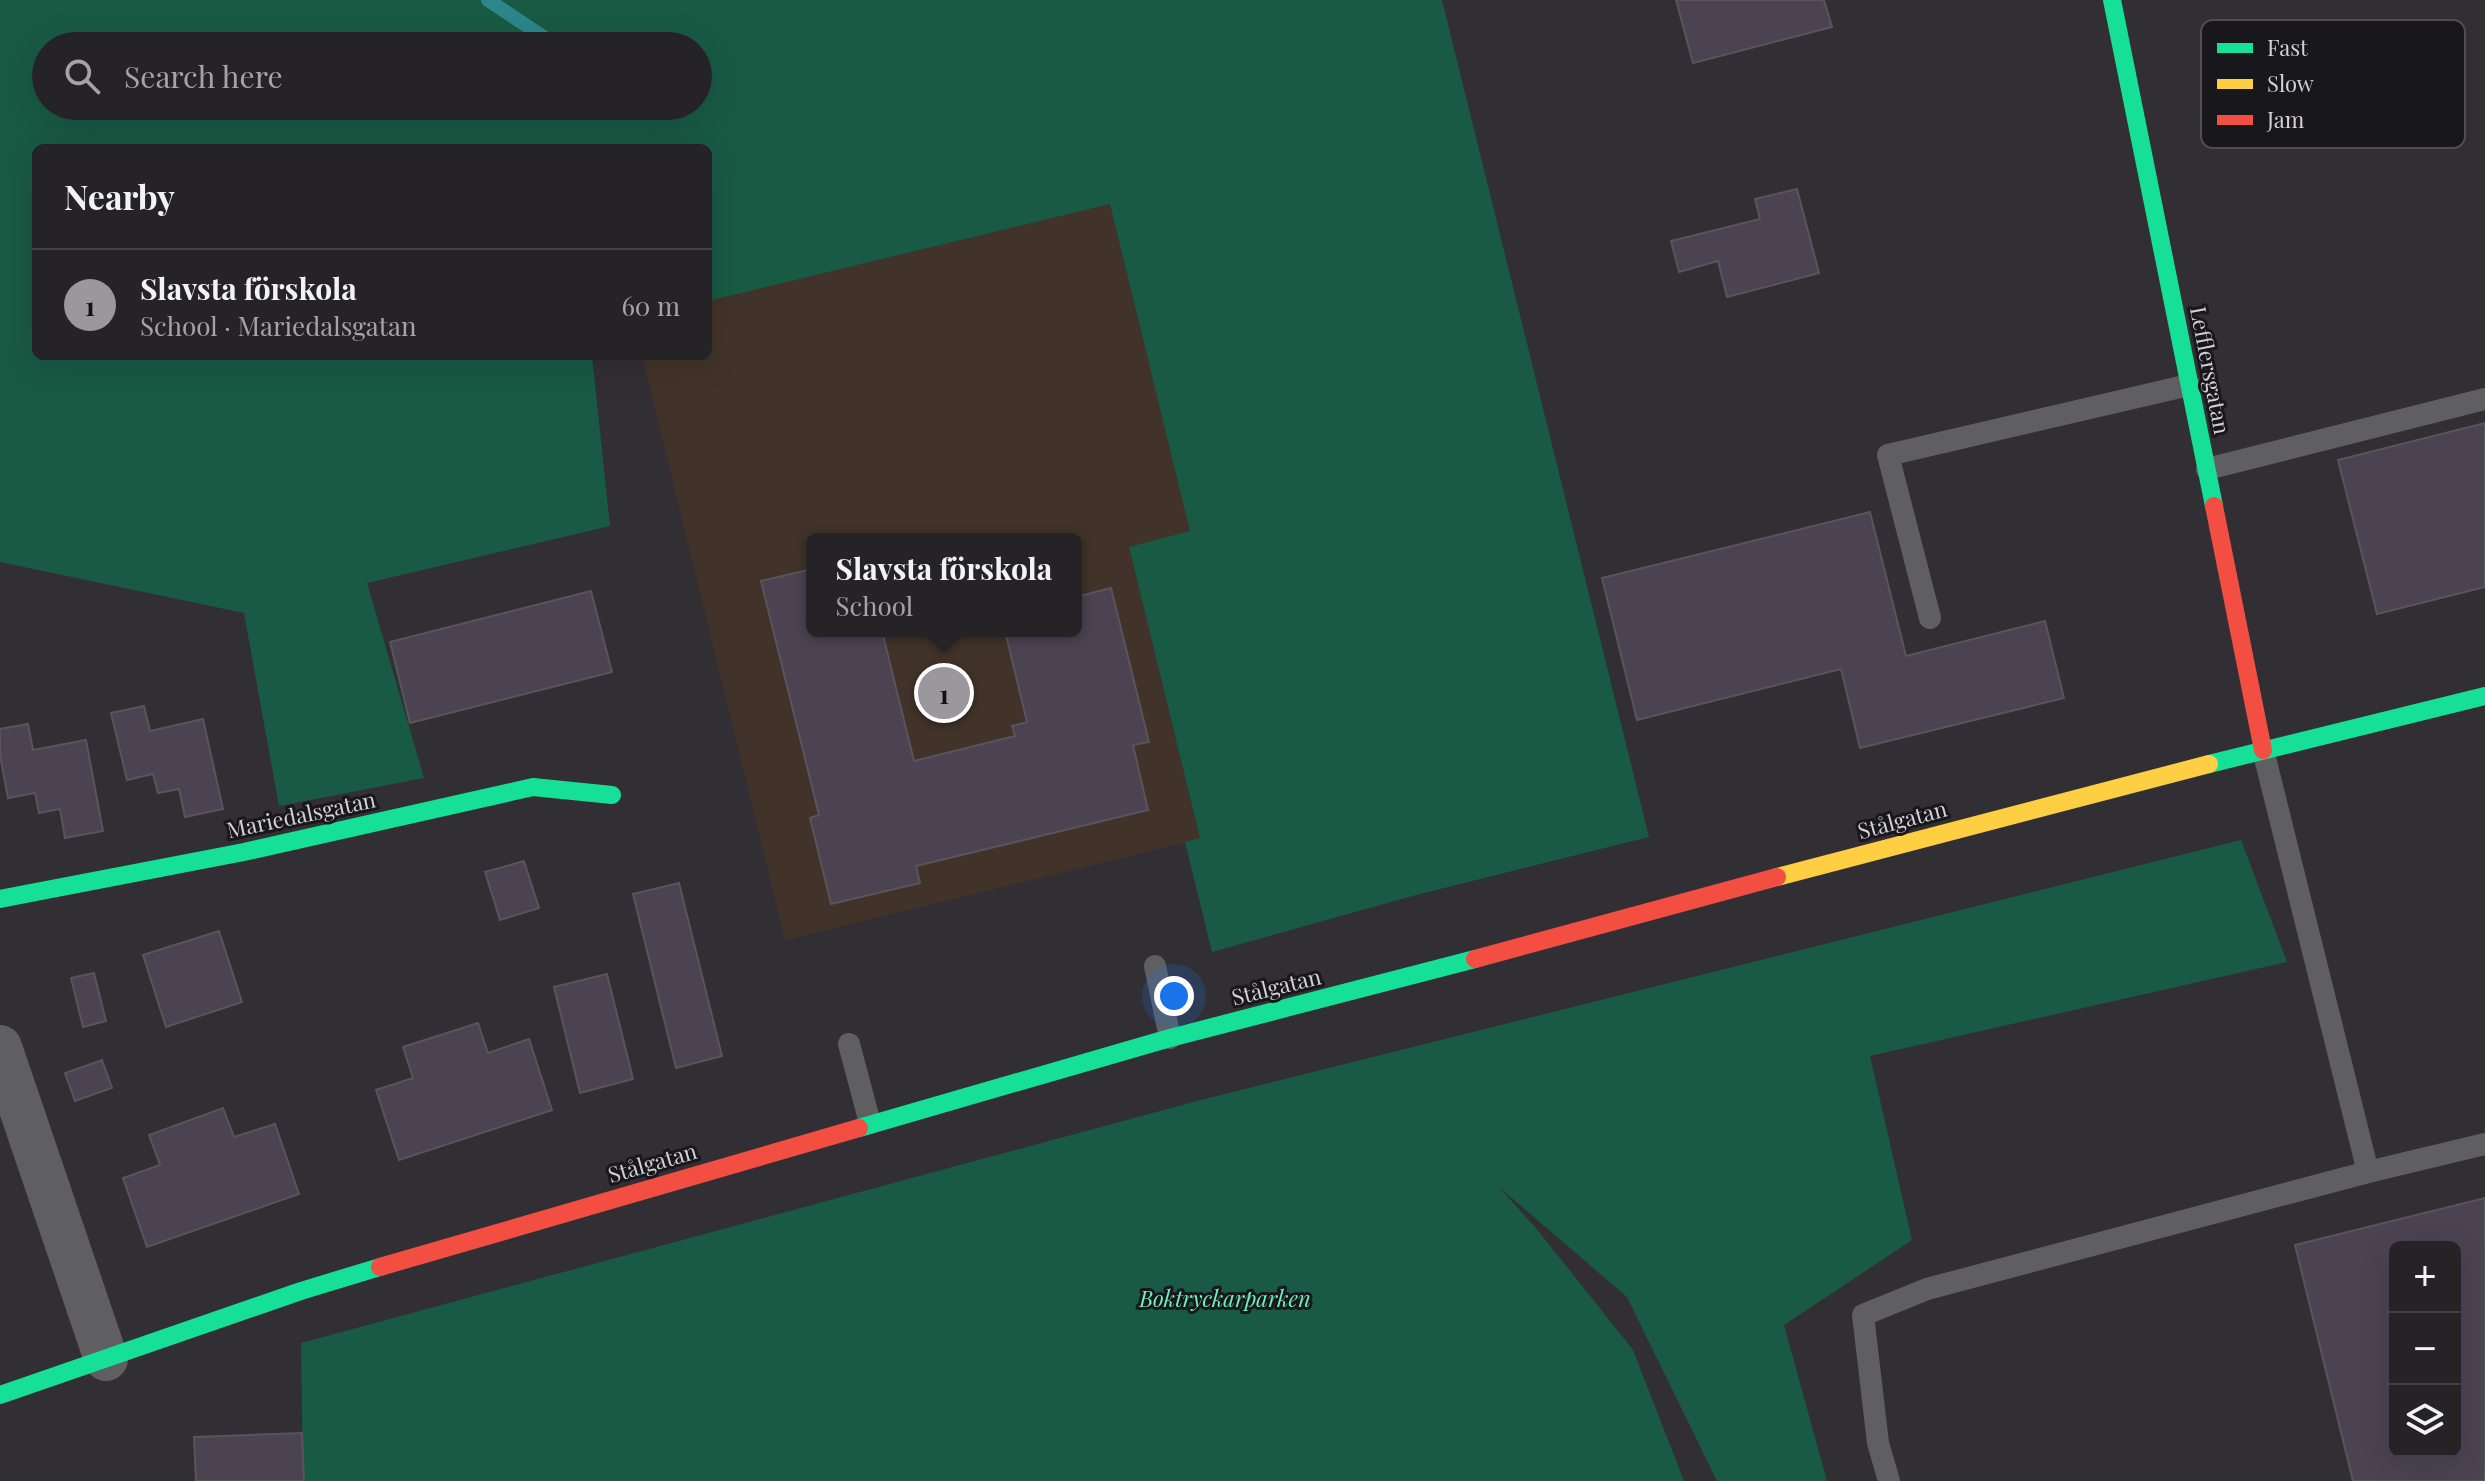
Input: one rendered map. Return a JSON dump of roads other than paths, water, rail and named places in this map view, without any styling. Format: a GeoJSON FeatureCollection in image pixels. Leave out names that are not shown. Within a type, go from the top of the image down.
{"type":"FeatureCollection","features":[{"type":"Feature","properties":{"kind":"street","name":"Lefflersgatan"},"geometry":{"type":"LineString","coordinates":[[2112,0],[2263,750]]}},
{"type":"Feature","properties":{"kind":"street","name":"Stålgatan"},"geometry":{"type":"LineString","coordinates":[[0,1395],[301,1291],[1170,1038],[2263,750],[2485,696]]}},
{"type":"Feature","properties":{"kind":"street","name":"Mariedalsgatan"},"geometry":{"type":"LineString","coordinates":[[0,899],[244,852],[533,787],[612,795]]}},
{"type":"Feature","properties":{"kind":"street"},"geometry":{"type":"LineString","coordinates":[[0,1047],[106,1359]]}},
{"type":"Feature","properties":{"kind":"lane"},"geometry":{"type":"LineString","coordinates":[[1930,618],[1888,455],[2189,385]]}},
{"type":"Feature","properties":{"kind":"lane"},"geometry":{"type":"LineString","coordinates":[[2207,469],[2485,399]]}},
{"type":"Feature","properties":{"kind":"lane"},"geometry":{"type":"LineString","coordinates":[[2263,750],[2368,1172]]}},
{"type":"Feature","properties":{"kind":"lane"},"geometry":{"type":"LineString","coordinates":[[1155,966],[1170,1038]]}},
{"type":"Feature","properties":{"kind":"lane"},"geometry":{"type":"LineString","coordinates":[[849,1044],[870,1123]]}},
{"type":"Feature","properties":{"kind":"lane"},"geometry":{"type":"LineString","coordinates":[[1889,1481],[1878,1443],[1863,1315],[1927,1289],[2485,1144]]}},
{"type":"Feature","properties":{"kind":"waterway"},"geometry":{"type":"LineString","coordinates":[[488,0],[536,32]]}},
{"type":"Feature","properties":{"kind":"place","name":"Slavsta förskola"},"geometry":{"type":"Point","coordinates":[944,693]}},
{"type":"Feature","properties":{"kind":"park label","name":"Boktryckarparken"},"geometry":{"type":"Point","coordinates":[1225,1298]}}]}
